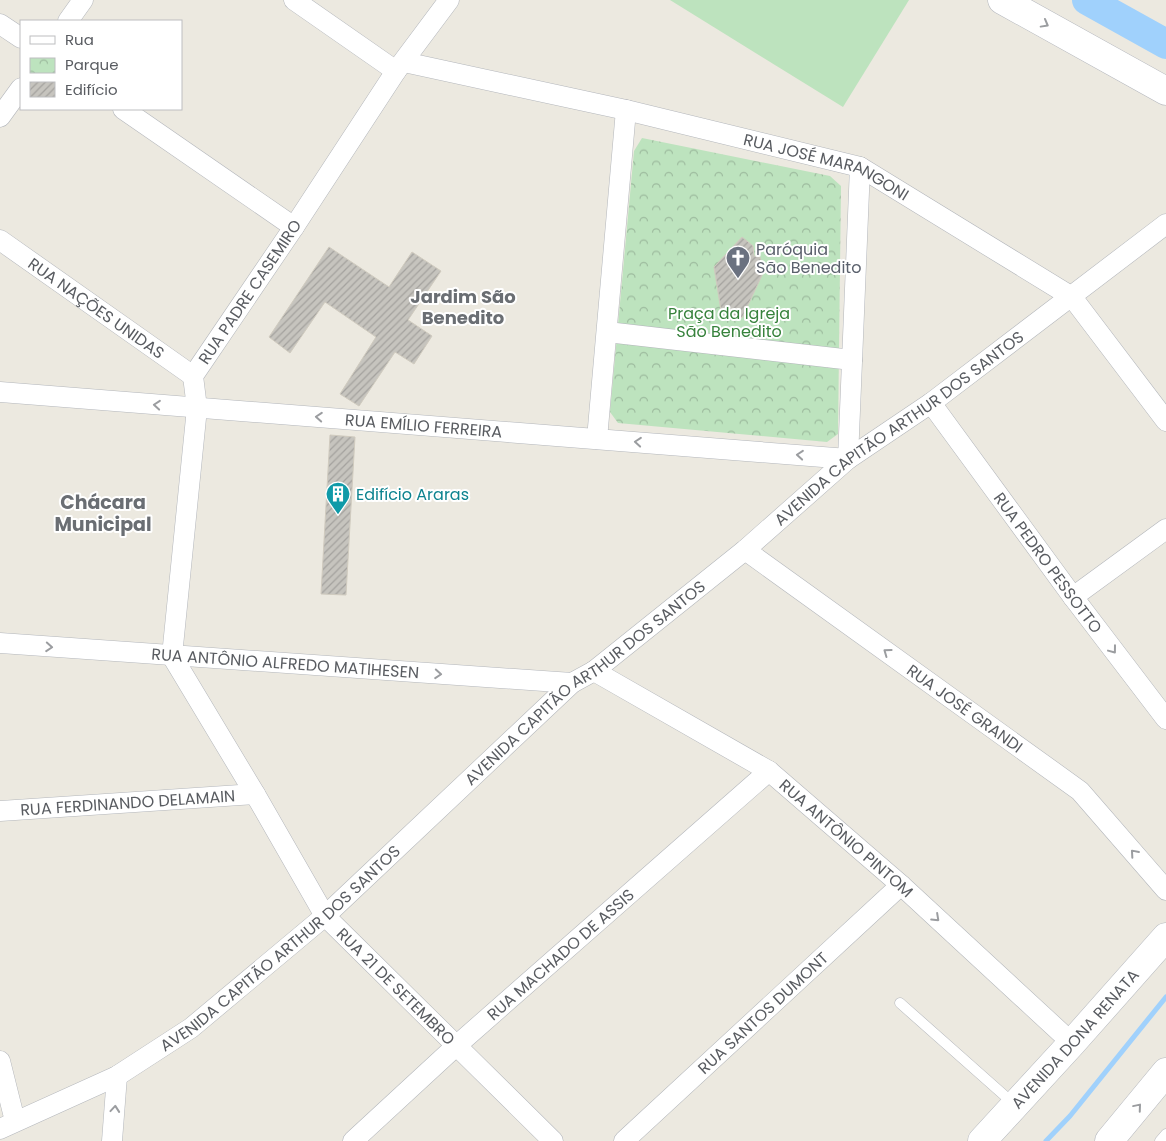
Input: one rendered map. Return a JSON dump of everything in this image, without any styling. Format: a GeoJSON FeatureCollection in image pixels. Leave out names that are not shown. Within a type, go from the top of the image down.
{"type":"FeatureCollection","features":[{"type":"Feature","properties":{"kind":"main road"},"geometry":{"type":"LineString","coordinates":[[1002,0],[1166,91]]}},
{"type":"Feature","properties":{"kind":"main road","name":"AVENIDA DONA RENATA"},"geometry":{"type":"LineString","coordinates":[[982,1141],[1072,1044],[1166,937]]}},
{"type":"Feature","properties":{"kind":"main road"},"geometry":{"type":"LineString","coordinates":[[1109,1141],[1163,1082]]}},
{"type":"Feature","properties":{"kind":"street"},"geometry":{"type":"LineString","coordinates":[[69,20],[83,0]]}},
{"type":"Feature","properties":{"kind":"street"},"geometry":{"type":"LineString","coordinates":[[294,0],[400,67]]}},
{"type":"Feature","properties":{"kind":"street","name":"RUA PADRE CASEMIRO"},"geometry":{"type":"LineString","coordinates":[[172,656],[197,408],[193,376],[400,67],[449,0]]}},
{"type":"Feature","properties":{"kind":"street"},"geometry":{"type":"LineString","coordinates":[[0,24],[20,37]]}},
{"type":"Feature","properties":{"kind":"street","name":"RUA JOSÉ MARANGONI"},"geometry":{"type":"LineString","coordinates":[[400,67],[626,110],[860,167],[1072,297],[1166,422]]}},
{"type":"Feature","properties":{"kind":"street"},"geometry":{"type":"LineString","coordinates":[[0,117],[20,89]]}},
{"type":"Feature","properties":{"kind":"street"},"geometry":{"type":"LineString","coordinates":[[124,110],[294,227]]}},
{"type":"Feature","properties":{"kind":"street"},"geometry":{"type":"LineString","coordinates":[[597,439],[626,110]]}},
{"type":"Feature","properties":{"kind":"street"},"geometry":{"type":"LineString","coordinates":[[848,459],[860,167]]}},
{"type":"Feature","properties":{"kind":"street","name":"AVENIDA CAPITÃO ARTHUR DOS SANTOS"},"geometry":{"type":"LineString","coordinates":[[8,1125],[118,1076],[191,1028],[325,916],[572,683],[594,671],[745,550],[848,459],[931,403],[1166,224]]}},
{"type":"Feature","properties":{"kind":"street","name":"RUA NAÇÕES UNIDAS"},"geometry":{"type":"LineString","coordinates":[[0,240],[193,376]]}},
{"type":"Feature","properties":{"kind":"street"},"geometry":{"type":"LineString","coordinates":[[606,332],[852,360]]}},
{"type":"Feature","properties":{"kind":"street","name":"RUA EMÍLIO FERREIRA"},"geometry":{"type":"LineString","coordinates":[[0,392],[848,459]]}},
{"type":"Feature","properties":{"kind":"street","name":"RUA PEDRO PESSOTTO"},"geometry":{"type":"LineString","coordinates":[[931,403],[1073,597],[1166,719]]}},
{"type":"Feature","properties":{"kind":"street"},"geometry":{"type":"LineString","coordinates":[[1073,597],[1166,529]]}},
{"type":"Feature","properties":{"kind":"street","name":"RUA JOSÉ GRANDI"},"geometry":{"type":"LineString","coordinates":[[745,550],[1080,791],[1166,890]]}},
{"type":"Feature","properties":{"kind":"street","name":"RUA ANTÔNIO ALFREDO MATIHESEN"},"geometry":{"type":"LineString","coordinates":[[0,643],[572,683]]}},
{"type":"Feature","properties":{"kind":"street","name":"RUA 21 DE SETEMBRO"},"geometry":{"type":"LineString","coordinates":[[172,656],[255,794],[325,916],[553,1141]]}},
{"type":"Feature","properties":{"kind":"street","name":"RUA ANTÔNIO PINTOM"},"geometry":{"type":"LineString","coordinates":[[594,671],[769,772],[901,885],[1072,1044]]}},
{"type":"Feature","properties":{"kind":"street","name":"RUA MACHADO DE ASSIS"},"geometry":{"type":"LineString","coordinates":[[353,1141],[456,1046],[769,772]]}},
{"type":"Feature","properties":{"kind":"street","name":"RUA FERDINANDO DELAMAIN"},"geometry":{"type":"LineString","coordinates":[[0,811],[255,794]]}},
{"type":"Feature","properties":{"kind":"street","name":"RUA SANTOS DUMONT"},"geometry":{"type":"LineString","coordinates":[[624,1141],[901,885]]}},
{"type":"Feature","properties":{"kind":"street"},"geometry":{"type":"LineString","coordinates":[[0,1061],[8,1125]]}},
{"type":"Feature","properties":{"kind":"street"},"geometry":{"type":"LineString","coordinates":[[112,1141],[118,1076]]}},
{"type":"Feature","properties":{"kind":"lane"},"geometry":{"type":"LineString","coordinates":[[900,1003],[1015,1105]]}},
{"type":"Feature","properties":{"kind":"lane"},"geometry":{"type":"LineString","coordinates":[[1160,1141],[1166,1134]]}},
{"type":"Feature","properties":{"kind":"green space"},"geometry":{"type":"Polygon","coordinates":[[[670,0],[909,0],[843,107],[670,0]]]}},
{"type":"Feature","properties":{"kind":"green space","name":"Praça da Igreja São Benedito"},"geometry":{"type":"Polygon","coordinates":[[[642,138],[830,176],[841,186],[838,434],[827,442],[618,423],[610,412],[634,151],[642,138]]]}},
{"type":"Feature","properties":{"kind":"building","name":"Paróquia São Benedito"},"geometry":{"type":"Polygon","coordinates":[[[742,237],[753,246],[754,256],[760,257],[764,271],[742,318],[721,311],[714,267],[742,237]]]}},
{"type":"Feature","properties":{"kind":"building"},"geometry":{"type":"Polygon","coordinates":[[[329,247],[389,287],[412,252],[441,271],[408,320],[432,336],[414,364],[395,352],[359,406],[340,394],[376,337],[325,302],[290,353],[269,337],[329,247]]]}},
{"type":"Feature","properties":{"kind":"building","name":"Edifício Araras"},"geometry":{"type":"Polygon","coordinates":[[[330,435],[355,437],[346,595],[321,594],[330,435]]]}},
{"type":"Feature","properties":{"kind":"waterway"},"geometry":{"type":"LineString","coordinates":[[1087,0],[1166,44]]}},
{"type":"Feature","properties":{"kind":"waterway"},"geometry":{"type":"LineString","coordinates":[[1046,1141],[1070,1116],[1166,997]]}},
{"type":"Feature","properties":{"kind":"place","name":"Paróquia São Benedito"},"geometry":{"type":"Point","coordinates":[738,279]}},
{"type":"Feature","properties":{"kind":"place","name":"Edifício Araras"},"geometry":{"type":"Point","coordinates":[338,515]}},
{"type":"Feature","properties":{"kind":"district","name":"Jardim São Benedito"},"geometry":{"type":"Point","coordinates":[463,306]}},
{"type":"Feature","properties":{"kind":"district","name":"Chácara Municipal"},"geometry":{"type":"Point","coordinates":[103,513]}}]}
